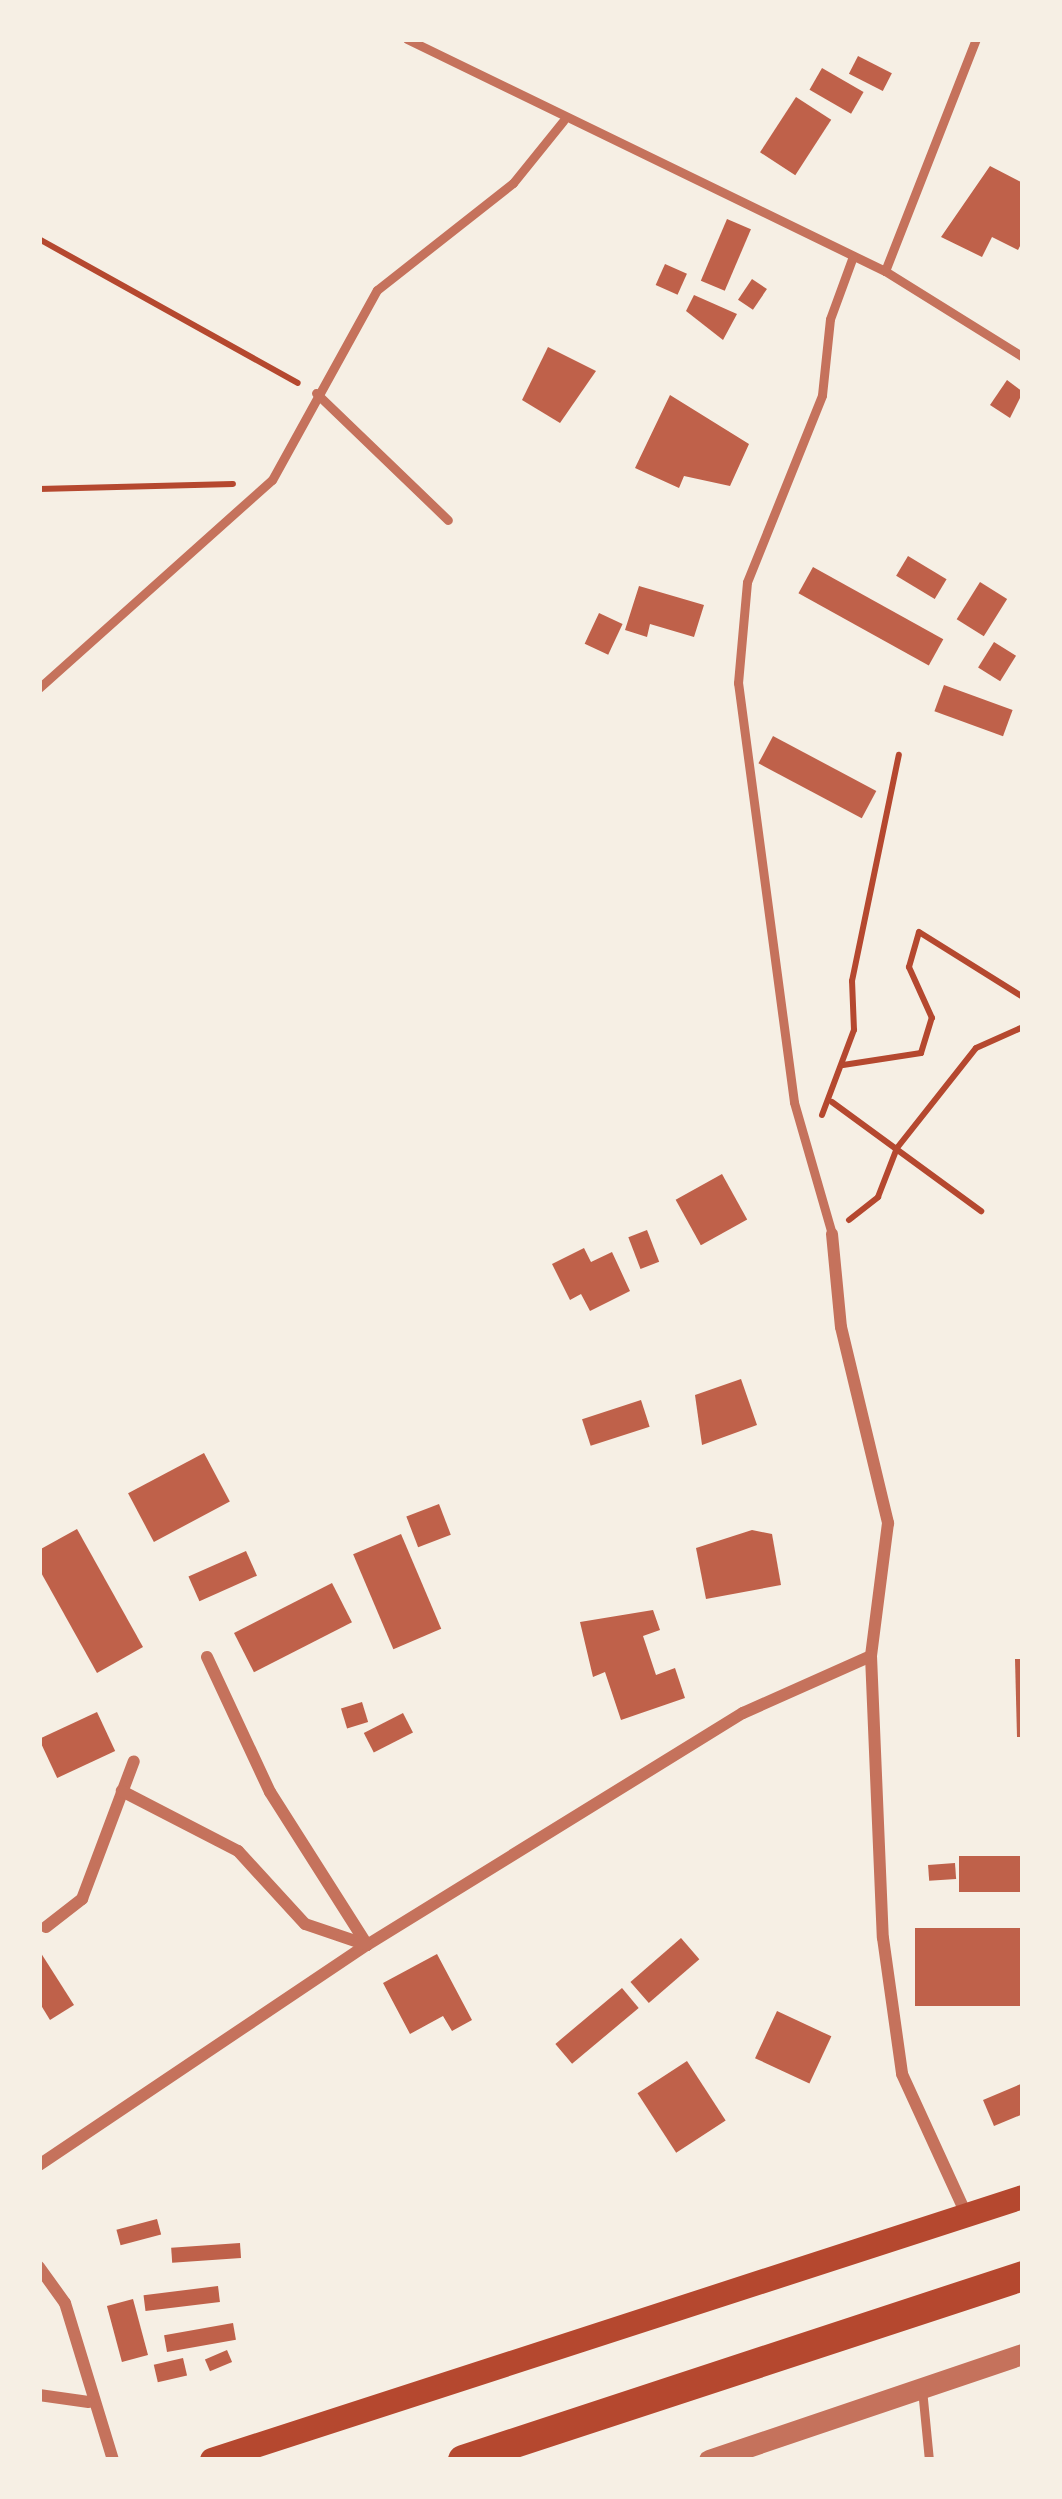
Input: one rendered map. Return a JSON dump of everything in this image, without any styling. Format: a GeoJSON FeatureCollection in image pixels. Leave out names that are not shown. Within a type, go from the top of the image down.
{"type":"FeatureCollection","features":[{"type":"Feature","properties":{"kind":"main road"},"geometry":{"type":"LineString","coordinates":[[212,2460],[1023,2197]]}},
{"type":"Feature","properties":{"kind":"main road"},"geometry":{"type":"LineString","coordinates":[[464,2460],[1023,2276]]}},
{"type":"Feature","properties":{"kind":"street"},"geometry":{"type":"LineString","coordinates":[[832,1234],[842,1327],[888,1523],[872,1656],[875,1839],[902,2074],[967,2216]]}},
{"type":"Feature","properties":{"kind":"street"},"geometry":{"type":"LineString","coordinates":[[39,2165],[367,1945],[743,1713],[872,1656]]}},
{"type":"Feature","properties":{"kind":"street"},"geometry":{"type":"LineString","coordinates":[[207,1658],[270,1792],[367,1945]]}},
{"type":"Feature","properties":{"kind":"street"},"geometry":{"type":"LineString","coordinates":[[46,1927],[82,1899],[134,1761]]}},
{"type":"Feature","properties":{"kind":"street"},"geometry":{"type":"LineString","coordinates":[[122,1791],[238,1851],[305,1924],[367,1945]]}},
{"type":"Feature","properties":{"kind":"street"},"geometry":{"type":"LineString","coordinates":[[39,2267],[65,2303],[88,2402],[113,2460]]}},
{"type":"Feature","properties":{"kind":"street"},"geometry":{"type":"LineString","coordinates":[[709,2460],[1023,2354]]}},
{"type":"Feature","properties":{"kind":"street"},"geometry":{"type":"LineString","coordinates":[[39,2395],[88,2402]]}},
{"type":"Feature","properties":{"kind":"lane"},"geometry":{"type":"LineString","coordinates":[[407,39],[563,121],[886,271],[1023,357]]}},
{"type":"Feature","properties":{"kind":"lane"},"geometry":{"type":"LineString","coordinates":[[886,271],[976,39]]}},
{"type":"Feature","properties":{"kind":"lane"},"geometry":{"type":"LineString","coordinates":[[39,688],[272,481],[377,290],[513,183],[563,121]]}},
{"type":"Feature","properties":{"kind":"lane"},"geometry":{"type":"LineString","coordinates":[[832,1234],[805,1137],[750,830],[738,683],[747,582],[822,395],[830,319],[853,256]]}},
{"type":"Feature","properties":{"kind":"lane"},"geometry":{"type":"LineString","coordinates":[[316,394],[448,520]]}},
{"type":"Feature","properties":{"kind":"lane"},"geometry":{"type":"LineString","coordinates":[[922,2389],[929,2460]]}},
{"type":"Feature","properties":{"kind":"path"},"geometry":{"type":"LineString","coordinates":[[39,239],[316,394]]}},
{"type":"Feature","properties":{"kind":"path"},"geometry":{"type":"LineString","coordinates":[[39,489],[272,481]]}},
{"type":"Feature","properties":{"kind":"path"},"geometry":{"type":"LineString","coordinates":[[805,1137],[832,1102],[843,1065],[899,755]]}},
{"type":"Feature","properties":{"kind":"path"},"geometry":{"type":"LineString","coordinates":[[843,1065],[921,1053],[932,1018],[909,967],[919,932],[1023,998]]}},
{"type":"Feature","properties":{"kind":"path"},"geometry":{"type":"LineString","coordinates":[[832,1234],[878,1197],[897,1148],[976,1048],[1023,1027]]}},
{"type":"Feature","properties":{"kind":"path"},"geometry":{"type":"LineString","coordinates":[[832,1102],[981,1211]]}},
{"type":"Feature","properties":{"kind":"building"},"geometry":{"type":"Polygon","coordinates":[[[858,56],[892,73],[883,91],[849,74],[858,56]]]}},
{"type":"Feature","properties":{"kind":"building"},"geometry":{"type":"Polygon","coordinates":[[[822,68],[864,92],[851,114],[810,90],[822,68]]]}},
{"type":"Feature","properties":{"kind":"building"},"geometry":{"type":"Polygon","coordinates":[[[796,97],[831,120],[795,175],[760,152],[796,97]]]}},
{"type":"Feature","properties":{"kind":"building"},"geometry":{"type":"Polygon","coordinates":[[[990,166],[1023,183],[1023,240],[1018,250],[992,237],[982,257],[941,237],[990,166]]]}},
{"type":"Feature","properties":{"kind":"building"},"geometry":{"type":"Polygon","coordinates":[[[727,219],[751,229],[725,291],[701,281],[727,219]]]}},
{"type":"Feature","properties":{"kind":"building"},"geometry":{"type":"Polygon","coordinates":[[[665,264],[687,274],[678,295],[656,285],[665,264]]]}},
{"type":"Feature","properties":{"kind":"building"},"geometry":{"type":"Polygon","coordinates":[[[752,279],[767,289],[753,310],[738,300],[752,279]]]}},
{"type":"Feature","properties":{"kind":"building"},"geometry":{"type":"Polygon","coordinates":[[[694,295],[737,314],[723,340],[686,311],[694,295]]]}},
{"type":"Feature","properties":{"kind":"building"},"geometry":{"type":"Polygon","coordinates":[[[548,347],[596,371],[560,423],[522,400],[548,347]]]}},
{"type":"Feature","properties":{"kind":"building"},"geometry":{"type":"Polygon","coordinates":[[[1007,380],[1023,392],[1010,418],[990,405],[1007,380]]]}},
{"type":"Feature","properties":{"kind":"building"},"geometry":{"type":"Polygon","coordinates":[[[670,395],[749,444],[730,486],[684,476],[679,488],[635,468],[670,395]]]}},
{"type":"Feature","properties":{"kind":"building"},"geometry":{"type":"Polygon","coordinates":[[[908,556],[947,579],[935,599],[896,576],[908,556]]]}},
{"type":"Feature","properties":{"kind":"building"},"geometry":{"type":"Polygon","coordinates":[[[813,567],[943,639],[929,665],[798,593],[813,567]]]}},
{"type":"Feature","properties":{"kind":"building"},"geometry":{"type":"Polygon","coordinates":[[[980,582],[1007,599],[984,636],[957,619],[980,582]]]}},
{"type":"Feature","properties":{"kind":"building"},"geometry":{"type":"Polygon","coordinates":[[[639,586],[704,605],[694,637],[650,624],[647,637],[625,630],[639,586]]]}},
{"type":"Feature","properties":{"kind":"building"},"geometry":{"type":"Polygon","coordinates":[[[599,613],[623,624],[608,655],[585,644],[599,613]]]}},
{"type":"Feature","properties":{"kind":"building"},"geometry":{"type":"Polygon","coordinates":[[[994,642],[1016,656],[1000,681],[978,667],[994,642]]]}},
{"type":"Feature","properties":{"kind":"building"},"geometry":{"type":"Polygon","coordinates":[[[944,685],[1013,710],[1003,736],[934,711],[944,685]]]}},
{"type":"Feature","properties":{"kind":"building"},"geometry":{"type":"Polygon","coordinates":[[[773,736],[876,791],[862,818],[758,763],[773,736]]]}},
{"type":"Feature","properties":{"kind":"building"},"geometry":{"type":"Polygon","coordinates":[[[722,1174],[747,1219],[701,1245],[676,1200],[722,1174]]]}},
{"type":"Feature","properties":{"kind":"building"},"geometry":{"type":"Polygon","coordinates":[[[647,1230],[659,1262],[641,1269],[628,1237],[647,1230]]]}},
{"type":"Feature","properties":{"kind":"building"},"geometry":{"type":"Polygon","coordinates":[[[584,1248],[591,1262],[612,1252],[630,1291],[590,1311],[581,1294],[570,1300],[552,1264],[584,1248]]]}},
{"type":"Feature","properties":{"kind":"building"},"geometry":{"type":"Polygon","coordinates":[[[741,1379],[757,1425],[702,1445],[695,1395],[741,1379]]]}},
{"type":"Feature","properties":{"kind":"building"},"geometry":{"type":"Polygon","coordinates":[[[641,1400],[650,1427],[591,1446],[582,1419],[641,1400]]]}},
{"type":"Feature","properties":{"kind":"building"},"geometry":{"type":"Polygon","coordinates":[[[204,1453],[230,1502],[154,1542],[128,1493],[204,1453]]]}},
{"type":"Feature","properties":{"kind":"building"},"geometry":{"type":"Polygon","coordinates":[[[439,1504],[451,1535],[418,1547],[406,1517],[439,1504]]]}},
{"type":"Feature","properties":{"kind":"building"},"geometry":{"type":"Polygon","coordinates":[[[77,1529],[143,1647],[97,1673],[39,1569],[39,1550],[77,1529]]]}},
{"type":"Feature","properties":{"kind":"building"},"geometry":{"type":"Polygon","coordinates":[[[752,1530],[772,1534],[781,1585],[706,1599],[696,1548],[752,1530]]]}},
{"type":"Feature","properties":{"kind":"building"},"geometry":{"type":"Polygon","coordinates":[[[401,1534],[441,1629],[393,1649],[353,1554],[401,1534]]]}},
{"type":"Feature","properties":{"kind":"building"},"geometry":{"type":"Polygon","coordinates":[[[246,1551],[257,1576],[199,1601],[188,1577],[246,1551]]]}},
{"type":"Feature","properties":{"kind":"building"},"geometry":{"type":"Polygon","coordinates":[[[332,1583],[352,1622],[254,1672],[234,1633],[332,1583]]]}},
{"type":"Feature","properties":{"kind":"building"},"geometry":{"type":"Polygon","coordinates":[[[653,1610],[660,1630],[643,1636],[656,1675],[675,1668],[685,1698],[621,1720],[605,1672],[593,1677],[580,1622],[653,1610]]]}},
{"type":"Feature","properties":{"kind":"building"},"geometry":{"type":"Polygon","coordinates":[[[1015,1659],[1023,1659],[1023,1737],[1017,1737],[1015,1659]]]}},
{"type":"Feature","properties":{"kind":"building"},"geometry":{"type":"Polygon","coordinates":[[[362,1702],[368,1722],[347,1729],[341,1708],[362,1702]]]}},
{"type":"Feature","properties":{"kind":"building"},"geometry":{"type":"Polygon","coordinates":[[[97,1712],[115,1751],[57,1778],[39,1739],[97,1712]]]}},
{"type":"Feature","properties":{"kind":"building"},"geometry":{"type":"Polygon","coordinates":[[[403,1713],[413,1733],[374,1753],[364,1733],[403,1713]]]}},
{"type":"Feature","properties":{"kind":"building"},"geometry":{"type":"Polygon","coordinates":[[[959,1856],[1023,1856],[1023,1892],[959,1892],[959,1856]]]}},
{"type":"Feature","properties":{"kind":"building"},"geometry":{"type":"Polygon","coordinates":[[[955,1863],[956,1879],[929,1881],[928,1865],[955,1863]]]}},
{"type":"Feature","properties":{"kind":"building"},"geometry":{"type":"Polygon","coordinates":[[[915,1928],[1023,1928],[1023,2006],[915,2006],[915,1928]]]}},
{"type":"Feature","properties":{"kind":"building"},"geometry":{"type":"Polygon","coordinates":[[[681,1938],[699,1959],[649,2003],[630,1982],[681,1938]]]}},
{"type":"Feature","properties":{"kind":"building"},"geometry":{"type":"Polygon","coordinates":[[[39,1950],[74,2005],[50,2020],[39,2002],[39,1950]]]}},
{"type":"Feature","properties":{"kind":"building"},"geometry":{"type":"Polygon","coordinates":[[[437,1954],[472,2020],[452,2031],[443,2016],[410,2034],[383,1983],[437,1954]]]}},
{"type":"Feature","properties":{"kind":"building"},"geometry":{"type":"Polygon","coordinates":[[[622,1988],[639,2008],[572,2064],[555,2044],[622,1988]]]}},
{"type":"Feature","properties":{"kind":"building"},"geometry":{"type":"Polygon","coordinates":[[[777,2011],[831,2036],[809,2083],[755,2058],[777,2011]]]}},
{"type":"Feature","properties":{"kind":"building"},"geometry":{"type":"Polygon","coordinates":[[[687,2061],[726,2121],[676,2153],[638,2093],[687,2061]]]}},
{"type":"Feature","properties":{"kind":"building"},"geometry":{"type":"Polygon","coordinates":[[[1023,2083],[1023,2114],[994,2126],[983,2100],[1023,2083]]]}},
{"type":"Feature","properties":{"kind":"building"},"geometry":{"type":"Polygon","coordinates":[[[157,2219],[161,2234],[121,2245],[116,2230],[157,2219]]]}},
{"type":"Feature","properties":{"kind":"building"},"geometry":{"type":"Polygon","coordinates":[[[240,2243],[241,2258],[172,2263],[171,2248],[240,2243]]]}},
{"type":"Feature","properties":{"kind":"building"},"geometry":{"type":"Polygon","coordinates":[[[218,2286],[220,2302],[146,2311],[144,2295],[218,2286]]]}},
{"type":"Feature","properties":{"kind":"building"},"geometry":{"type":"Polygon","coordinates":[[[133,2299],[148,2355],[122,2362],[107,2306],[133,2299]]]}},
{"type":"Feature","properties":{"kind":"building"},"geometry":{"type":"Polygon","coordinates":[[[233,2323],[236,2340],[167,2352],[164,2335],[233,2323]]]}},
{"type":"Feature","properties":{"kind":"building"},"geometry":{"type":"Polygon","coordinates":[[[227,2350],[232,2362],[210,2371],[205,2359],[227,2350]]]}},
{"type":"Feature","properties":{"kind":"building"},"geometry":{"type":"Polygon","coordinates":[[[183,2358],[187,2376],[158,2382],[154,2365],[183,2358]]]}}]}
